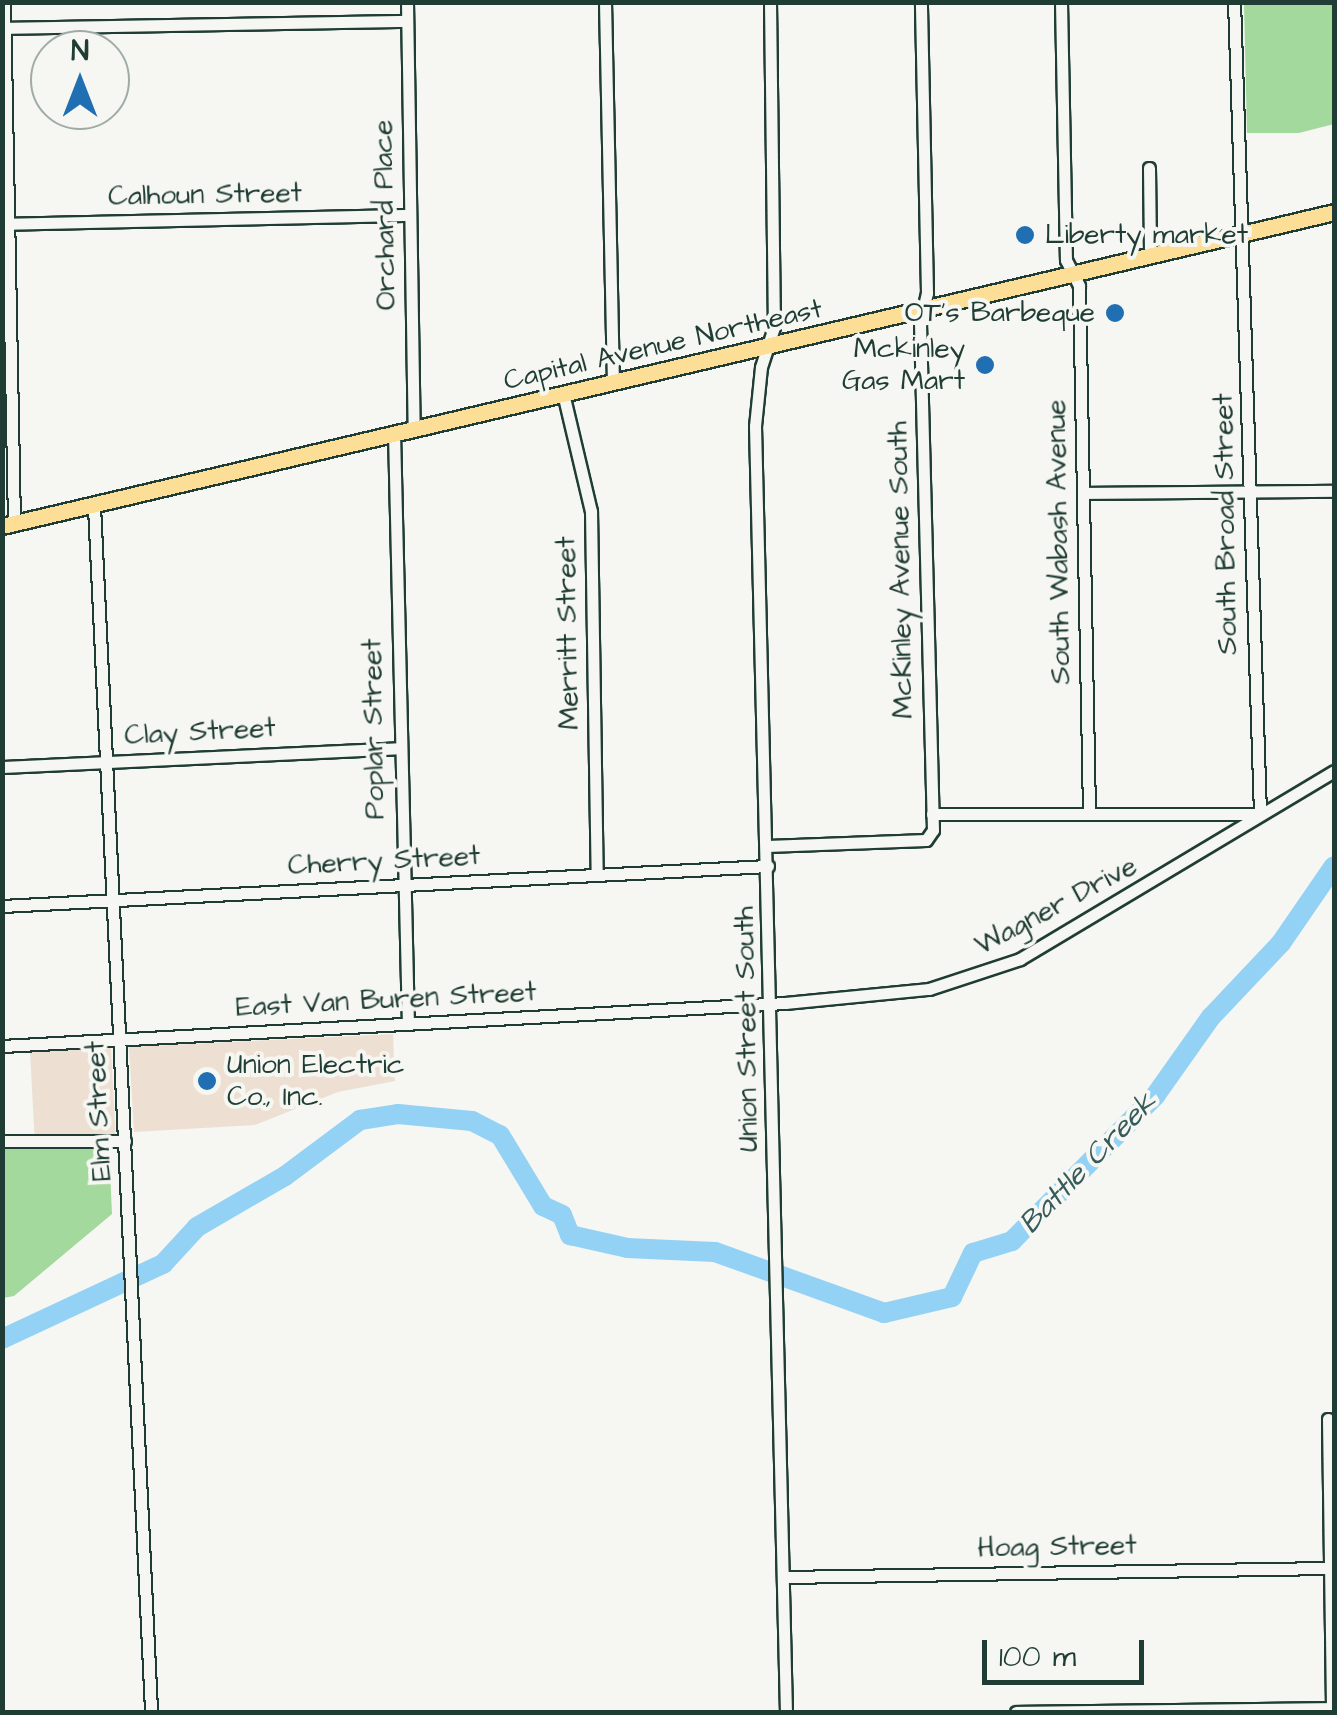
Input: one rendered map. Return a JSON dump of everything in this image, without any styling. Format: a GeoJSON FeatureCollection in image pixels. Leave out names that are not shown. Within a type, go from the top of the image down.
{"type":"FeatureCollection","features":[{"type":"Feature","properties":{"kind":"main road","name":"Capital Avenue Northeast"},"geometry":{"type":"LineString","coordinates":[[8,525],[1334,212]]}},
{"type":"Feature","properties":{"kind":"street"},"geometry":{"type":"LineString","coordinates":[[4,2],[8,525]]}},
{"type":"Feature","properties":{"kind":"street","name":"Orchard Place"},"geometry":{"type":"LineString","coordinates":[[407,2],[414,427]]}},
{"type":"Feature","properties":{"kind":"street"},"geometry":{"type":"LineString","coordinates":[[605,2],[613,381]]}},
{"type":"Feature","properties":{"kind":"street","name":"Union Street South"},"geometry":{"type":"LineString","coordinates":[[770,2],[774,327],[755,426],[772,1004],[786,1712]]}},
{"type":"Feature","properties":{"kind":"street","name":"McKinley Avenue South"},"geometry":{"type":"LineString","coordinates":[[767,846],[926,840],[933,830],[921,2]]}},
{"type":"Feature","properties":{"kind":"street","name":"South Wabash Avenue"},"geometry":{"type":"LineString","coordinates":[[1061,2],[1066,260],[1079,286],[1089,811]]}},
{"type":"Feature","properties":{"kind":"street","name":"South Broad Street"},"geometry":{"type":"LineString","coordinates":[[1234,2],[1260,814]]}},
{"type":"Feature","properties":{"kind":"street"},"geometry":{"type":"LineString","coordinates":[[4,28],[407,21]]}},
{"type":"Feature","properties":{"kind":"street"},"geometry":{"type":"LineString","coordinates":[[1149,168],[1150,256]]}},
{"type":"Feature","properties":{"kind":"street","name":"Calhoun Street"},"geometry":{"type":"LineString","coordinates":[[6,224],[410,215]]}},
{"type":"Feature","properties":{"kind":"street","name":"Merritt Street"},"geometry":{"type":"LineString","coordinates":[[563,393],[591,510],[597,876]]}},
{"type":"Feature","properties":{"kind":"street","name":"Poplar Street"},"geometry":{"type":"LineString","coordinates":[[394,432],[408,1024]]}},
{"type":"Feature","properties":{"kind":"street"},"geometry":{"type":"LineString","coordinates":[[1083,493],[1334,491]]}},
{"type":"Feature","properties":{"kind":"street","name":"Elm Street"},"geometry":{"type":"LineString","coordinates":[[94,506],[130,1198],[151,1712]]}},
{"type":"Feature","properties":{"kind":"street","name":"Clay Street"},"geometry":{"type":"LineString","coordinates":[[2,767],[399,748]]}},
{"type":"Feature","properties":{"kind":"street","name":"Wagner Drive"},"geometry":{"type":"LineString","coordinates":[[772,1004],[884,996],[978,976],[1150,885],[1334,771]]}},
{"type":"Feature","properties":{"kind":"street"},"geometry":{"type":"LineString","coordinates":[[932,814],[1260,814]]}},
{"type":"Feature","properties":{"kind":"street","name":"Cherry Street"},"geometry":{"type":"LineString","coordinates":[[2,906],[768,866]]}},
{"type":"Feature","properties":{"kind":"street","name":"East Van Buren Street"},"geometry":{"type":"LineString","coordinates":[[2,1046],[772,1004]]}},
{"type":"Feature","properties":{"kind":"street"},"geometry":{"type":"LineString","coordinates":[[2,1141],[125,1140]]}},
{"type":"Feature","properties":{"kind":"street"},"geometry":{"type":"LineString","coordinates":[[1016,1712],[1332,1710],[1328,1418]]}},
{"type":"Feature","properties":{"kind":"street","name":"Hoag Street"},"geometry":{"type":"LineString","coordinates":[[785,1576],[1330,1568]]}},
{"type":"Feature","properties":{"kind":"shaded area"},"geometry":{"type":"Polygon","coordinates":[[[393,1034],[395,1081],[338,1092],[255,1125],[134,1132],[129,1047],[393,1034]]]}},
{"type":"Feature","properties":{"kind":"shaded area"},"geometry":{"type":"Polygon","coordinates":[[[111,1048],[116,1136],[35,1140],[30,1052],[111,1048]]]}},
{"type":"Feature","properties":{"kind":"green space"},"geometry":{"type":"Polygon","coordinates":[[[1244,3],[1334,3],[1334,124],[1299,133],[1247,133],[1244,3]]]}},
{"type":"Feature","properties":{"kind":"green space"},"geometry":{"type":"Polygon","coordinates":[[[3,1149],[109,1149],[112,1214],[14,1296],[3,1298],[3,1149]]]}},
{"type":"Feature","properties":{"kind":"waterway","name":"Battle Creek"},"geometry":{"type":"LineString","coordinates":[[2,1339],[163,1264],[197,1227],[285,1176],[360,1120],[398,1114],[472,1121],[500,1135],[543,1206],[562,1215],[570,1235],[627,1248],[715,1252],[884,1313],[952,1297],[973,1253],[1012,1241],[1155,1096],[1211,1017],[1281,943],[1334,866]]}},
{"type":"Feature","properties":{"kind":"place","name":"Liberty market"},"geometry":{"type":"Point","coordinates":[1025,235]}},
{"type":"Feature","properties":{"kind":"place","name":"OT's Barbeque"},"geometry":{"type":"Point","coordinates":[1115,313]}},
{"type":"Feature","properties":{"kind":"place","name":"Mckinley Gas Mart"},"geometry":{"type":"Point","coordinates":[985,365]}},
{"type":"Feature","properties":{"kind":"place","name":"Union Electric Co., Inc."},"geometry":{"type":"Point","coordinates":[207,1081]}}]}
